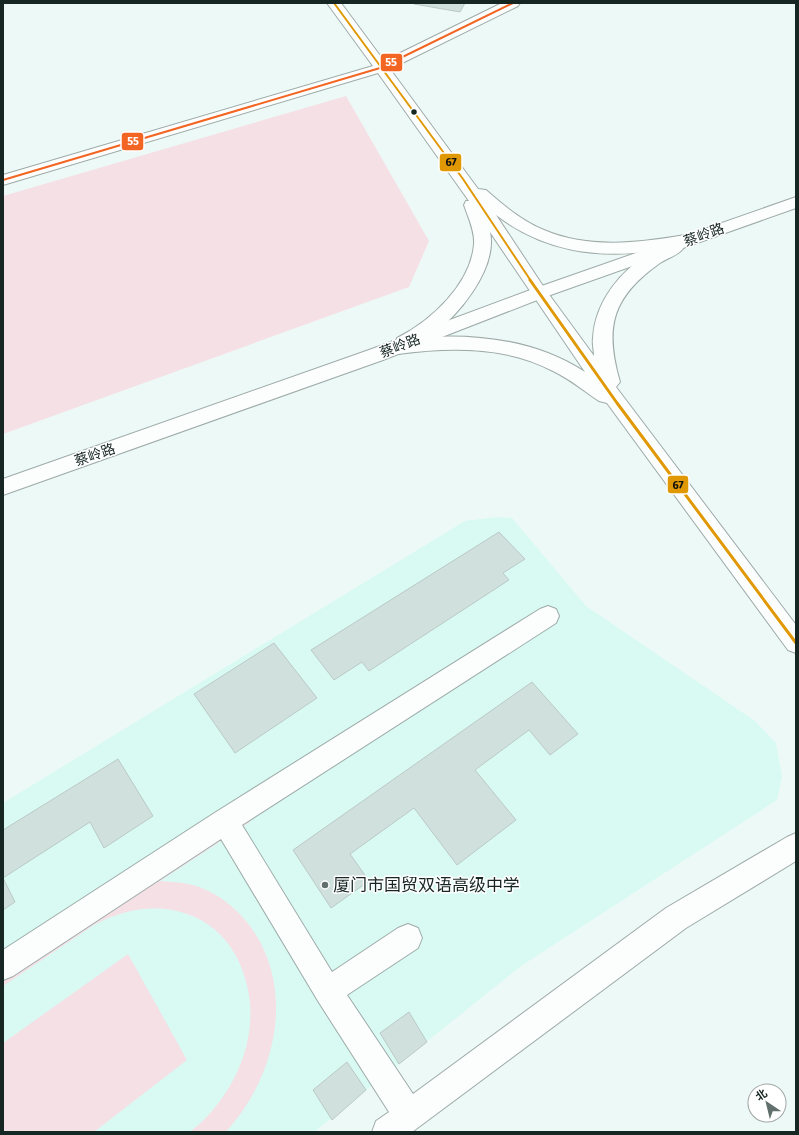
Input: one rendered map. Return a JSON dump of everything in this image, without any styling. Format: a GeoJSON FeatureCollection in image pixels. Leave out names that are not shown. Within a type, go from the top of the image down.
{"type":"FeatureCollection","features":[{"type":"Feature","properties":{"kind":"street"},"geometry":{"type":"LineString","coordinates":[[334,3],[380,68],[463,179],[539,293],[618,403],[796,644]]}},
{"type":"Feature","properties":{"kind":"street"},"geometry":{"type":"LineString","coordinates":[[3,180],[380,68],[513,3]]}},
{"type":"Feature","properties":{"kind":"street"},"geometry":{"type":"LineString","coordinates":[[463,179],[497,208],[537,234],[571,244],[597,248],[626,249],[659,246],[691,240]]}},
{"type":"Feature","properties":{"kind":"street"},"geometry":{"type":"LineString","coordinates":[[398,347],[433,325],[446,312],[460,296],[480,258],[483,242],[463,179]]}},
{"type":"Feature","properties":{"kind":"street","name":"蔡岭路"},"geometry":{"type":"LineString","coordinates":[[3,487],[398,347],[539,293],[796,202]]}},
{"type":"Feature","properties":{"kind":"street"},"geometry":{"type":"LineString","coordinates":[[618,403],[602,357],[601,336],[608,306],[619,289],[644,266],[665,252],[691,240]]}},
{"type":"Feature","properties":{"kind":"street"},"geometry":{"type":"LineString","coordinates":[[398,347],[423,343],[445,342],[517,350],[551,362],[618,403]]}},
{"type":"Feature","properties":{"kind":"street"},"geometry":{"type":"LineString","coordinates":[[3,966],[225,821],[548,616]]}},
{"type":"Feature","properties":{"kind":"street"},"geometry":{"type":"LineString","coordinates":[[225,821],[328,991],[409,1116]]}},
{"type":"Feature","properties":{"kind":"street"},"geometry":{"type":"LineString","coordinates":[[387,1132],[676,918],[796,846]]}},
{"type":"Feature","properties":{"kind":"street"},"geometry":{"type":"LineString","coordinates":[[328,991],[408,938]]}},
{"type":"Feature","properties":{"kind":"shaded area"},"geometry":{"type":"Polygon","coordinates":[[[346,96],[429,241],[409,287],[3,434],[3,196],[346,96]]]}},
{"type":"Feature","properties":{"kind":"shaded area","name":"厦门市国贸双语高级中学"},"geometry":{"type":"Polygon","coordinates":[[[497,517],[512,518],[586,606],[755,721],[776,743],[782,777],[777,800],[521,966],[314,1132],[3,1132],[3,803],[465,521],[497,517]]]}},
{"type":"Feature","properties":{"kind":"shaded area"},"geometry":{"type":"Polygon","coordinates":[[[238,803],[250,822],[160,881],[178,882],[205,889],[222,899],[237,911],[255,933],[267,958],[274,984],[276,1010],[274,1037],[267,1063],[256,1088],[243,1111],[226,1132],[190,1132],[205,1119],[218,1104],[229,1087],[245,1050],[249,1030],[250,1010],[248,990],[240,963],[227,942],[210,926],[190,915],[167,909],[143,909],[119,914],[94,925],[3,986],[3,954],[238,803]]]}},
{"type":"Feature","properties":{"kind":"shaded area"},"geometry":{"type":"Polygon","coordinates":[[[128,954],[187,1060],[94,1132],[3,1132],[3,1043],[128,954]]]}},
{"type":"Feature","properties":{"kind":"building"},"geometry":{"type":"Polygon","coordinates":[[[465,3],[460,12],[414,4],[465,3]]]}},
{"type":"Feature","properties":{"kind":"building"},"geometry":{"type":"Polygon","coordinates":[[[499,532],[525,559],[503,573],[509,580],[369,671],[362,662],[334,680],[311,650],[499,532]]]}},
{"type":"Feature","properties":{"kind":"building"},"geometry":{"type":"Polygon","coordinates":[[[274,643],[317,698],[235,753],[194,694],[274,643]]]}},
{"type":"Feature","properties":{"kind":"building"},"geometry":{"type":"Polygon","coordinates":[[[532,682],[578,734],[550,755],[529,730],[475,770],[516,820],[457,865],[414,808],[350,854],[369,881],[331,908],[293,850],[532,682]]]}},
{"type":"Feature","properties":{"kind":"building"},"geometry":{"type":"Polygon","coordinates":[[[118,759],[153,816],[104,848],[90,822],[3,878],[3,830],[118,759]]]}},
{"type":"Feature","properties":{"kind":"building"},"geometry":{"type":"Polygon","coordinates":[[[3,878],[15,902],[3,910],[3,878]]]}},
{"type":"Feature","properties":{"kind":"building"},"geometry":{"type":"Polygon","coordinates":[[[409,1012],[427,1042],[399,1064],[380,1033],[409,1012]]]}},
{"type":"Feature","properties":{"kind":"building"},"geometry":{"type":"Polygon","coordinates":[[[347,1062],[366,1090],[332,1120],[313,1090],[347,1062]]]}},
{"type":"Feature","properties":{"kind":"transit line","name":"67"},"geometry":{"type":"LineString","coordinates":[[334,3],[463,179],[539,293],[617,403],[796,643]]}},
{"type":"Feature","properties":{"kind":"transit line","name":"55"},"geometry":{"type":"LineString","coordinates":[[3,180],[380,68],[513,3]]}},
{"type":"Feature","properties":{"kind":"place","name":"厦门市国贸双语高级中学"},"geometry":{"type":"Point","coordinates":[325,885]}}]}
